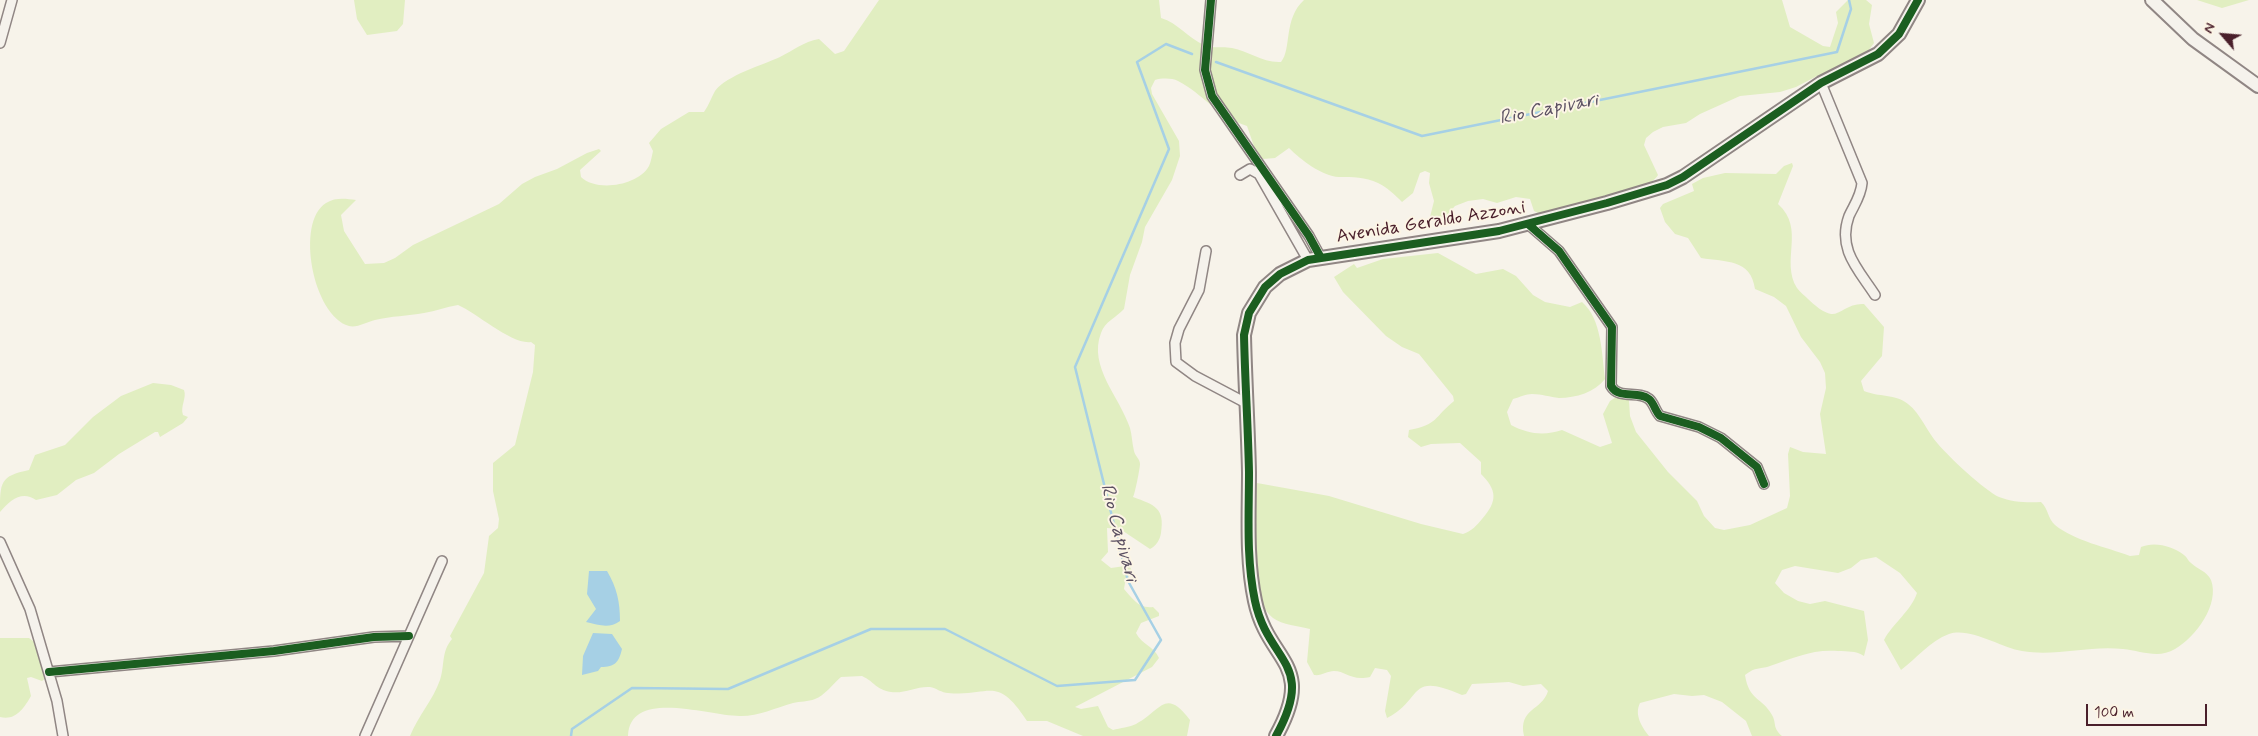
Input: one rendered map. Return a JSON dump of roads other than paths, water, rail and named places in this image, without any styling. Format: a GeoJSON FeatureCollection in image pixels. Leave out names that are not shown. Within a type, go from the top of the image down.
{"type":"FeatureCollection","features":[{"type":"Feature","properties":{"kind":"street"},"geometry":{"type":"LineString","coordinates":[[0,43],[12,0]]}},
{"type":"Feature","properties":{"kind":"street"},"geometry":{"type":"LineString","coordinates":[[1212,0],[1205,70],[1212,96],[1309,236],[1315,258]]}},
{"type":"Feature","properties":{"kind":"street","name":"Avenida Geraldo Azzoni"},"geometry":{"type":"LineString","coordinates":[[1276,736],[1288,714],[1292,687],[1290,670],[1266,632],[1255,604],[1252,589],[1244,335],[1249,313],[1265,287],[1280,274],[1315,258],[1452,239],[1528,224],[1607,203],[1675,181],[1700,167],[1821,83],[1878,54],[1892,42],[1918,0]]}},
{"type":"Feature","properties":{"kind":"street"},"geometry":{"type":"LineString","coordinates":[[2152,0],[2192,39],[2258,86]]}},
{"type":"Feature","properties":{"kind":"street"},"geometry":{"type":"LineString","coordinates":[[1821,83],[1862,183],[1862,192],[1845,230],[1845,243],[1851,258],[1875,295]]}},
{"type":"Feature","properties":{"kind":"street"},"geometry":{"type":"LineString","coordinates":[[1240,175],[1250,169],[1259,174],[1315,258]]}},
{"type":"Feature","properties":{"kind":"street"},"geometry":{"type":"LineString","coordinates":[[1528,224],[1559,252],[1612,327],[1611,386],[1614,390],[1618,393],[1645,397],[1649,399],[1660,416],[1699,427],[1721,438],[1757,466],[1764,484]]}},
{"type":"Feature","properties":{"kind":"street"},"geometry":{"type":"LineString","coordinates":[[1206,251],[1198,290],[1179,329],[1175,343],[1176,362],[1195,376],[1246,403]]}},
{"type":"Feature","properties":{"kind":"street"},"geometry":{"type":"LineString","coordinates":[[0,544],[30,609],[49,672],[63,736]]}},
{"type":"Feature","properties":{"kind":"street"},"geometry":{"type":"LineString","coordinates":[[365,736],[442,561]]}},
{"type":"Feature","properties":{"kind":"street"},"geometry":{"type":"LineString","coordinates":[[49,672],[274,651],[374,637],[409,636]]}},
{"type":"Feature","properties":{"kind":"water"},"geometry":{"type":"Polygon","coordinates":[[[589,571],[607,571],[616,589],[620,621],[604,626],[586,622],[596,609],[587,594],[589,571]]]}},
{"type":"Feature","properties":{"kind":"water"},"geometry":{"type":"Polygon","coordinates":[[[593,633],[612,634],[622,649],[618,660],[613,665],[601,667],[598,671],[582,675],[583,656],[593,633]]]}},
{"type":"Feature","properties":{"kind":"waterway","name":"Rio Capivari"},"geometry":{"type":"LineString","coordinates":[[1216,62],[1422,136],[1837,52],[1851,9],[1849,0]]}},
{"type":"Feature","properties":{"kind":"waterway","name":"Rio Capivari"},"geometry":{"type":"LineString","coordinates":[[571,736],[572,729],[632,688],[728,689],[871,629],[945,629],[1057,686],[1135,680],[1161,640],[1128,581],[1075,367],[1169,149],[1137,62],[1166,44],[1192,54]]}}]}
